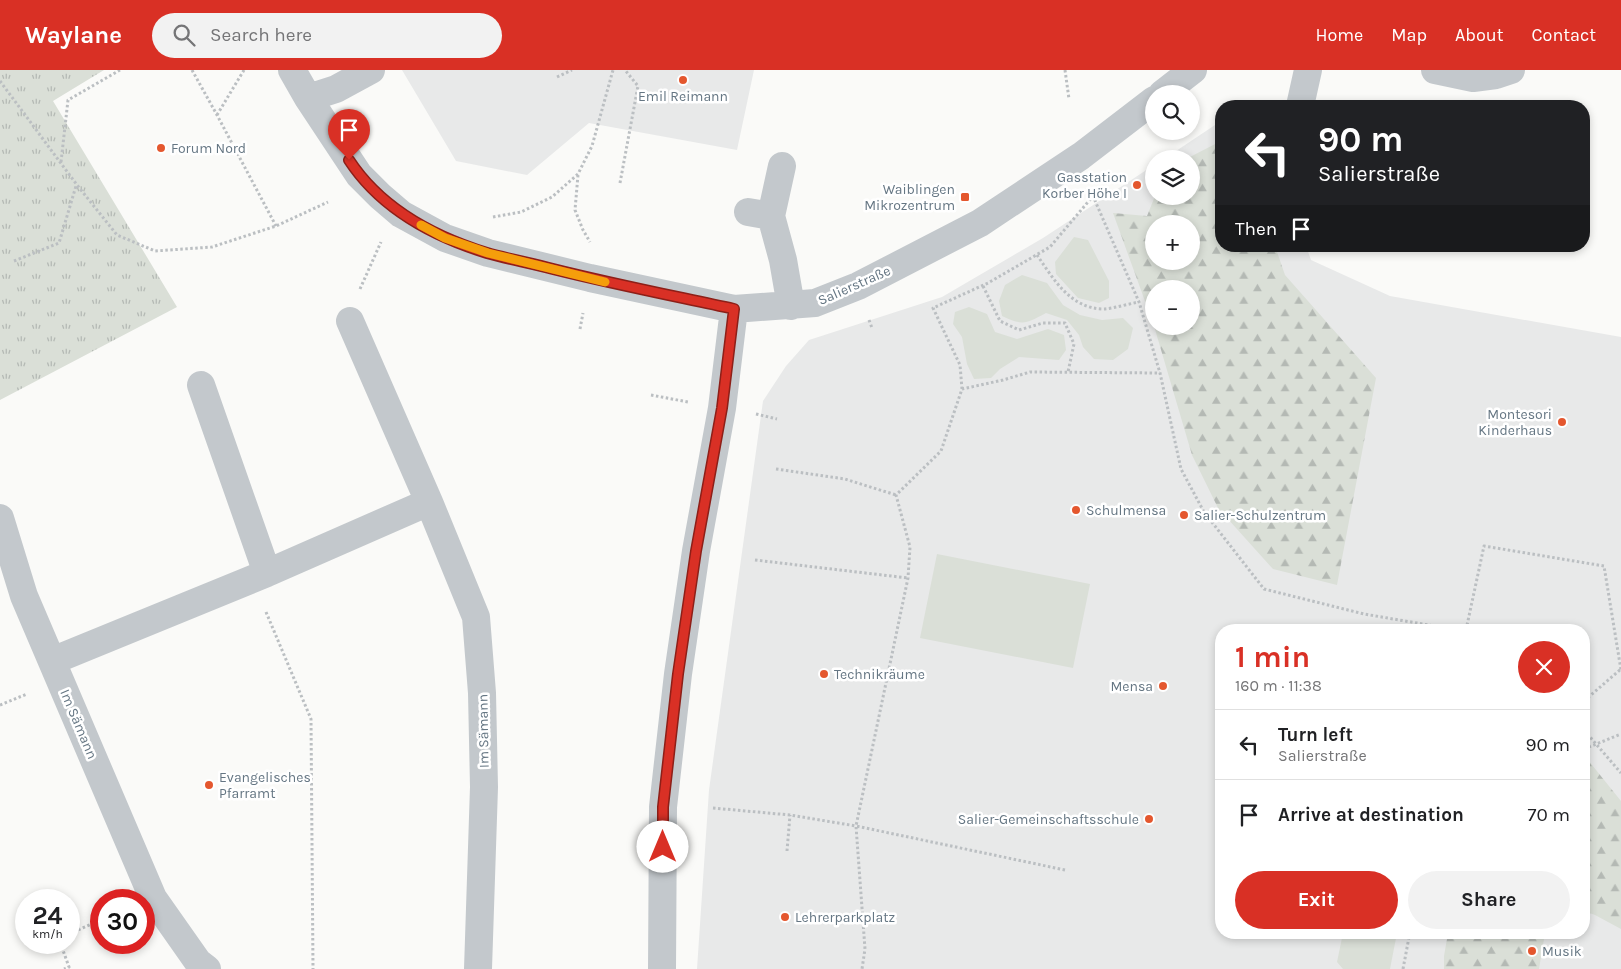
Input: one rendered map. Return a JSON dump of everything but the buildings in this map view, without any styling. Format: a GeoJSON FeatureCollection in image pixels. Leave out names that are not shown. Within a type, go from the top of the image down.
{"type":"FeatureCollection","features":[{"type":"Feature","properties":{"kind":"street","name":"Salierstraße"},"geometry":{"type":"LineString","coordinates":[[292,70],[308,98],[359,175],[401,214],[445,238],[488,253],[590,278],[734,309],[815,304],[858,286],[980,223],[1080,156],[1145,107]]}},
{"type":"Feature","properties":{"kind":"street"},"geometry":{"type":"LineString","coordinates":[[308,98],[336,89],[371,70]]}},
{"type":"Feature","properties":{"kind":"street"},"geometry":{"type":"LineString","coordinates":[[1174,85],[1193,70]]}},
{"type":"Feature","properties":{"kind":"street"},"geometry":{"type":"LineString","coordinates":[[1301,100],[1308,70]]}},
{"type":"Feature","properties":{"kind":"street"},"geometry":{"type":"LineString","coordinates":[[1435,70],[1473,78],[1496,75],[1511,70]]}},
{"type":"Feature","properties":{"kind":"street"},"geometry":{"type":"LineString","coordinates":[[782,166],[760,214],[783,260],[791,306]]}},
{"type":"Feature","properties":{"kind":"street"},"geometry":{"type":"LineString","coordinates":[[662,969],[664,798],[681,655],[696,551],[722,408],[734,309]]}},
{"type":"Feature","properties":{"kind":"street","name":"Im Sämann"},"geometry":{"type":"LineString","coordinates":[[350,321],[429,502],[476,617],[482,693],[484,786],[478,969]]}},
{"type":"Feature","properties":{"kind":"street"},"geometry":{"type":"LineString","coordinates":[[201,385],[260,576]]}},
{"type":"Feature","properties":{"kind":"street"},"geometry":{"type":"LineString","coordinates":[[52,661],[260,576],[429,502]]}},
{"type":"Feature","properties":{"kind":"street","name":"Im Sämann"},"geometry":{"type":"LineString","coordinates":[[0,518],[24,596],[153,898],[198,962],[207,969]]}},
{"type":"Feature","properties":{"kind":"path"},"geometry":{"type":"LineString","coordinates":[[61,163],[68,100],[120,70]]}},
{"type":"Feature","properties":{"kind":"path"},"geometry":{"type":"LineString","coordinates":[[192,70],[218,115],[276,226]]}},
{"type":"Feature","properties":{"kind":"path"},"geometry":{"type":"LineString","coordinates":[[218,115],[244,70]]}},
{"type":"Feature","properties":{"kind":"path"},"geometry":{"type":"LineString","coordinates":[[556,77],[572,70]]}},
{"type":"Feature","properties":{"kind":"path"},"geometry":{"type":"LineString","coordinates":[[590,278],[595,248],[583,230],[575,210],[578,174],[592,146],[613,70]]}},
{"type":"Feature","properties":{"kind":"path"},"geometry":{"type":"LineString","coordinates":[[620,183],[638,86],[625,70]]}},
{"type":"Feature","properties":{"kind":"path"},"geometry":{"type":"LineString","coordinates":[[1065,70],[1069,99]]}},
{"type":"Feature","properties":{"kind":"path"},"geometry":{"type":"LineString","coordinates":[[0,81],[77,185],[117,234],[154,251],[212,247],[276,226],[328,202]]}},
{"type":"Feature","properties":{"kind":"path"},"geometry":{"type":"LineString","coordinates":[[487,218],[521,212],[552,197],[578,174]]}},
{"type":"Feature","properties":{"kind":"path"},"geometry":{"type":"LineString","coordinates":[[14,261],[59,243],[77,185]]}},
{"type":"Feature","properties":{"kind":"path"},"geometry":{"type":"LineString","coordinates":[[896,495],[941,451],[962,389],[960,365],[934,308],[982,286],[1050,247],[1093,196],[1139,302],[1160,373],[1181,469],[1204,512],[1264,589],[1364,614],[1423,624]]}},
{"type":"Feature","properties":{"kind":"path"},"geometry":{"type":"LineString","coordinates":[[350,321],[361,284],[382,241],[401,214]]}},
{"type":"Feature","properties":{"kind":"path"},"geometry":{"type":"LineString","coordinates":[[1037,254],[1062,290],[1081,304],[1103,309],[1139,302]]}},
{"type":"Feature","properties":{"kind":"path"},"geometry":{"type":"LineString","coordinates":[[982,286],[1000,321],[1019,330],[1043,323],[1065,323],[1074,344],[1068,372]]}},
{"type":"Feature","properties":{"kind":"path"},"geometry":{"type":"LineString","coordinates":[[962,389],[1030,372],[1160,373]]}},
{"type":"Feature","properties":{"kind":"path"},"geometry":{"type":"LineString","coordinates":[[776,469],[845,479],[896,495]]}},
{"type":"Feature","properties":{"kind":"path"},"geometry":{"type":"LineString","coordinates":[[862,969],[864,949],[856,826],[908,578],[910,547],[896,495]]}},
{"type":"Feature","properties":{"kind":"path"},"geometry":{"type":"LineString","coordinates":[[1467,624],[1484,546],[1604,566],[1621,669],[1590,696]]}},
{"type":"Feature","properties":{"kind":"path"},"geometry":{"type":"LineString","coordinates":[[755,560],[908,578]]}},
{"type":"Feature","properties":{"kind":"path"},"geometry":{"type":"LineString","coordinates":[[260,576],[311,719],[313,969]]}},
{"type":"Feature","properties":{"kind":"path"},"geometry":{"type":"LineString","coordinates":[[0,705],[30,693]]}},
{"type":"Feature","properties":{"kind":"path"},"geometry":{"type":"LineString","coordinates":[[1590,747],[1621,734]]}},
{"type":"Feature","properties":{"kind":"path"},"geometry":{"type":"LineString","coordinates":[[1590,737],[1621,773]]}},
{"type":"Feature","properties":{"kind":"path"},"geometry":{"type":"LineString","coordinates":[[713,808],[790,815],[856,826],[1065,870]]}},
{"type":"Feature","properties":{"kind":"path"},"geometry":{"type":"LineString","coordinates":[[787,851],[790,815]]}},
{"type":"Feature","properties":{"kind":"path"},"geometry":{"type":"LineString","coordinates":[[1403,969],[1409,939]]}},
{"type":"Feature","properties":{"kind":"path"},"geometry":{"type":"LineString","coordinates":[[64,954],[69,967],[64,969]]}},
{"type":"Feature","properties":{"kind":"shaded area"},"geometry":{"type":"Polygon","coordinates":[[[402,70],[754,70],[737,150],[589,123],[527,175],[456,161],[402,70]]]}},
{"type":"Feature","properties":{"kind":"shaded area","name":"Salier-Schulzentrum"},"geometry":{"type":"Polygon","coordinates":[[[1215,125],[1215,252],[1308,252],[1311,260],[1390,296],[1621,337],[1621,969],[697,969],[709,790],[763,401],[786,366],[809,340],[942,297],[1043,238],[1145,171],[1145,205],[1200,205],[1200,150],[1178,150],[1192,140],[1200,140],[1200,135],[1215,125]]]}},
{"type":"Feature","properties":{"kind":"green space"},"geometry":{"type":"Polygon","coordinates":[[[0,70],[104,70],[53,101],[177,307],[0,400],[0,70]]]}},
{"type":"Feature","properties":{"kind":"green space"},"geometry":{"type":"Polygon","coordinates":[[[1215,144],[1215,252],[1277,252],[1285,275],[1376,378],[1337,585],[1273,569],[1218,508],[1192,455],[1157,335],[1200,335],[1200,280],[1145,280],[1145,301],[1113,213],[1145,216],[1145,270],[1200,270],[1200,215],[1147,215],[1151,205],[1200,205],[1200,152],[1215,144]]]}},
{"type":"Feature","properties":{"kind":"green space"},"geometry":{"type":"Polygon","coordinates":[[[1074,237],[1088,240],[1109,281],[1109,298],[1099,303],[1078,298],[1056,274],[1055,262],[1074,237]]]}},
{"type":"Feature","properties":{"kind":"green space"},"geometry":{"type":"Polygon","coordinates":[[[1022,275],[1047,283],[1063,305],[1080,315],[1102,320],[1123,318],[1133,328],[1128,349],[1113,360],[1094,359],[1083,347],[1079,335],[1067,320],[1046,313],[1033,320],[1024,322],[1002,316],[999,301],[1005,285],[1022,275]]]}},
{"type":"Feature","properties":{"kind":"green space"},"geometry":{"type":"Polygon","coordinates":[[[969,307],[987,314],[995,332],[1017,339],[1048,329],[1064,335],[1066,350],[1059,360],[1019,357],[1000,369],[991,378],[974,379],[967,364],[962,337],[953,324],[955,312],[969,307]]]}},
{"type":"Feature","properties":{"kind":"green space"},"geometry":{"type":"Polygon","coordinates":[[[937,554],[1090,584],[1073,668],[920,638],[937,554]]]}},
{"type":"Feature","properties":{"kind":"green space"},"geometry":{"type":"Polygon","coordinates":[[[1590,762],[1621,801],[1621,929],[1590,913],[1590,762]]]}},
{"type":"Feature","properties":{"kind":"green space"},"geometry":{"type":"Polygon","coordinates":[[[1342,939],[1396,939],[1390,969],[1343,969],[1337,962],[1342,939]]]}},
{"type":"Feature","properties":{"kind":"green space"},"geometry":{"type":"Polygon","coordinates":[[[1447,939],[1544,939],[1539,969],[1444,969],[1447,939]]]}},
{"type":"Feature","properties":{"kind":"slow traffic"},"geometry":{"type":"LineString","coordinates":[[421,225],[445,238],[488,253],[605,282]]}},
{"type":"Feature","properties":{"kind":"place","name":"Emil Reimann"},"geometry":{"type":"Point","coordinates":[683,80]}},
{"type":"Feature","properties":{"kind":"place","name":"Forum Nord"},"geometry":{"type":"Point","coordinates":[161,148]}},
{"type":"Feature","properties":{"kind":"place","name":"Gasstation Korber Höhe I"},"geometry":{"type":"Point","coordinates":[1137,185]}},
{"type":"Feature","properties":{"kind":"place","name":"Waiblingen Mikrozentrum"},"geometry":{"type":"Point","coordinates":[965,197]}},
{"type":"Feature","properties":{"kind":"place","name":"Montesori Kinderhaus"},"geometry":{"type":"Point","coordinates":[1562,422]}},
{"type":"Feature","properties":{"kind":"place","name":"Schulmensa"},"geometry":{"type":"Point","coordinates":[1076,510]}},
{"type":"Feature","properties":{"kind":"place","name":"Salier-Schulzentrum"},"geometry":{"type":"Point","coordinates":[1184,515]}},
{"type":"Feature","properties":{"kind":"place","name":"Technikräume"},"geometry":{"type":"Point","coordinates":[824,674]}},
{"type":"Feature","properties":{"kind":"place","name":"Mensa"},"geometry":{"type":"Point","coordinates":[1163,686]}},
{"type":"Feature","properties":{"kind":"place","name":"Evangelisches Pfarramt"},"geometry":{"type":"Point","coordinates":[209,785]}},
{"type":"Feature","properties":{"kind":"place","name":"Salier-Gemeinschaftsschule"},"geometry":{"type":"Point","coordinates":[1149,819]}},
{"type":"Feature","properties":{"kind":"place","name":"Lehrerparkplatz"},"geometry":{"type":"Point","coordinates":[785,917]}},
{"type":"Feature","properties":{"kind":"place","name":"Musik"},"geometry":{"type":"Point","coordinates":[1532,951]}},
{"type":"Feature","properties":{"kind":"route"},"geometry":{"type":"LineString","coordinates":[[349,160],[359,175],[401,214],[445,238],[488,253],[590,278],[734,309],[722,408],[696,551],[678,674],[663,807],[663,847]]}}]}
